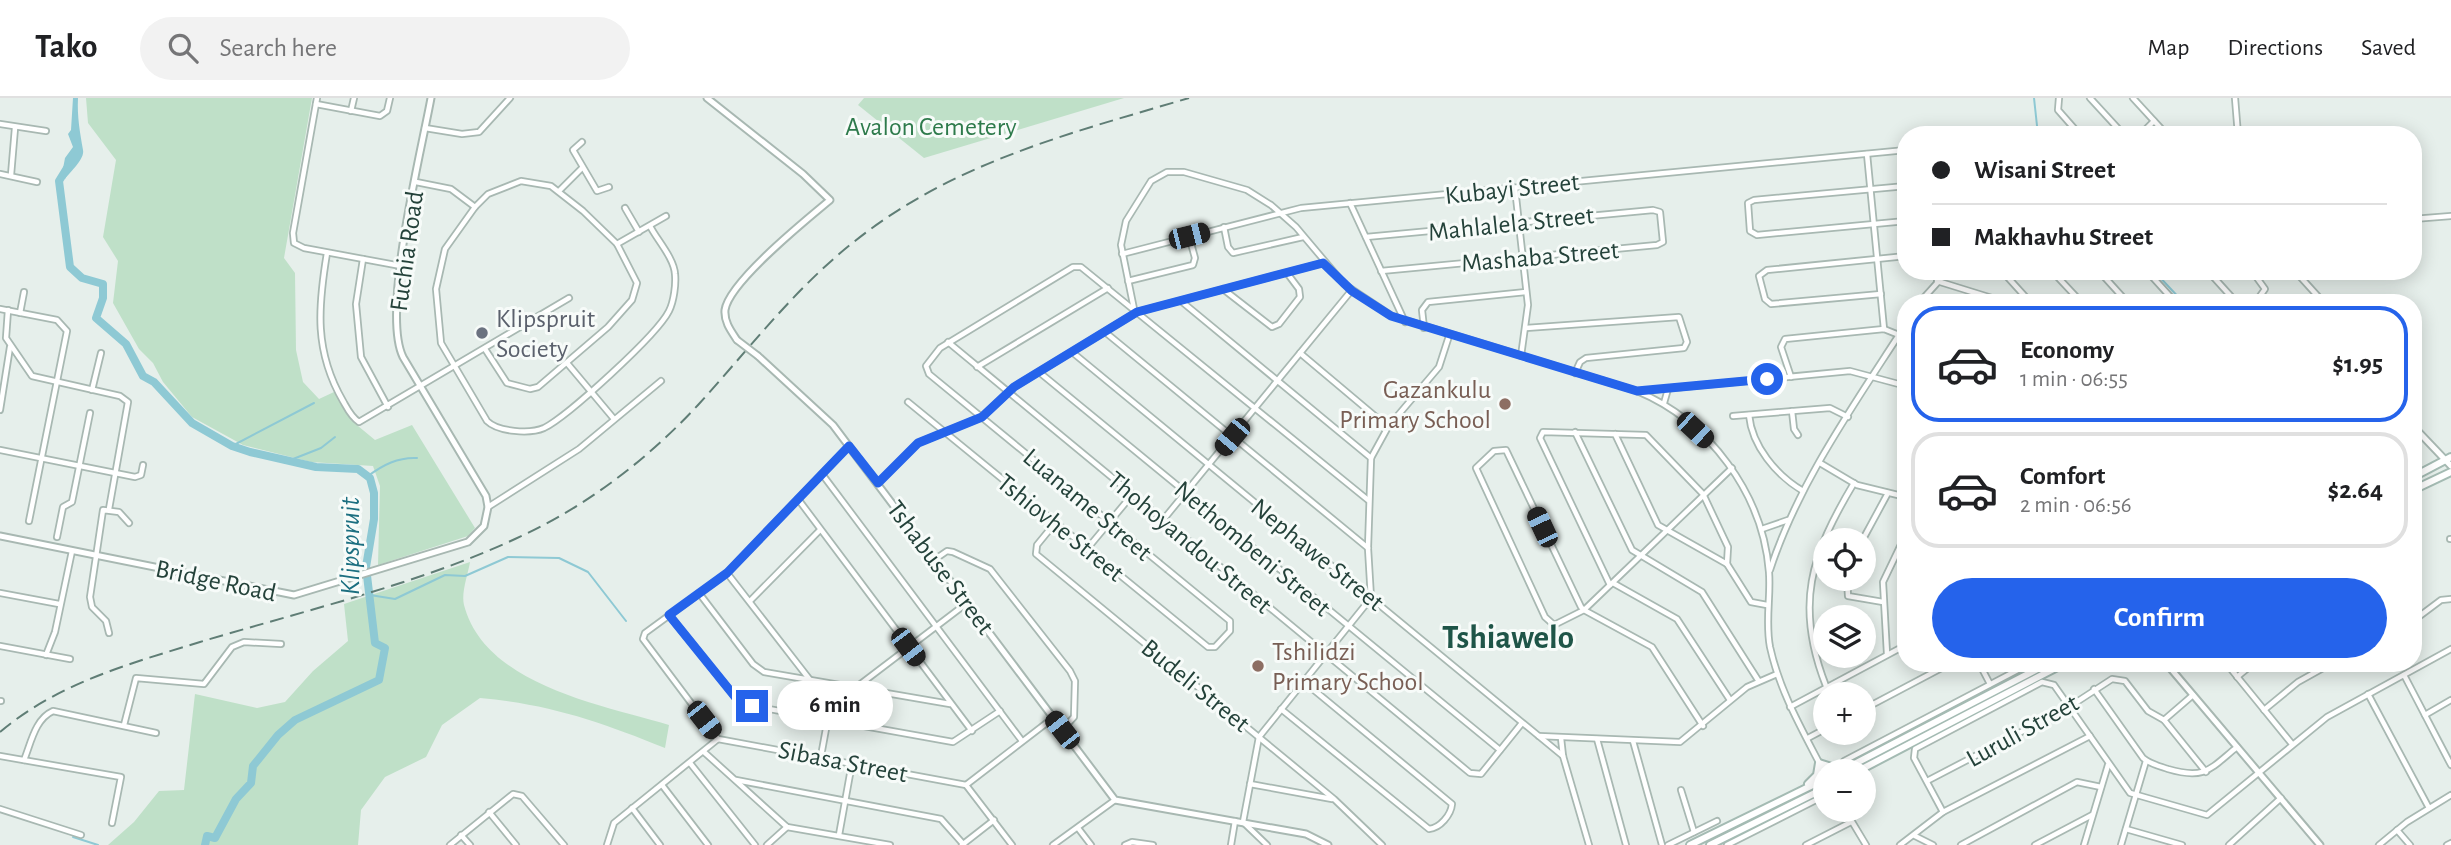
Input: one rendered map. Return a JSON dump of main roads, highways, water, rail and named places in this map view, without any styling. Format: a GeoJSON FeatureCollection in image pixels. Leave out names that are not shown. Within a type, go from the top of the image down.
{"type":"FeatureCollection","features":[{"type":"Feature","properties":{"kind":"main road"},"geometry":{"type":"LineString","coordinates":[[2422,472],[2448,458]]}},
{"type":"Feature","properties":{"kind":"main road"},"geometry":{"type":"LineString","coordinates":[[2422,485],[2451,472]]}},
{"type":"Feature","properties":{"kind":"main road"},"geometry":{"type":"LineString","coordinates":[[2432,480],[2451,479]]}},
{"type":"Feature","properties":{"kind":"main road"},"geometry":{"type":"LineString","coordinates":[[1864,759],[2032,672]]}},
{"type":"Feature","properties":{"kind":"main road"},"geometry":{"type":"LineString","coordinates":[[1876,762],[2048,672]]}},
{"type":"Feature","properties":{"kind":"main road"},"geometry":{"type":"LineString","coordinates":[[1789,797],[1813,779]]}},
{"type":"Feature","properties":{"kind":"main road"},"geometry":{"type":"LineString","coordinates":[[1690,845],[1813,783]]}},
{"type":"Feature","properties":{"kind":"main road"},"geometry":{"type":"LineString","coordinates":[[1710,845],[1813,798]]}},
{"type":"Feature","properties":{"kind":"water"},"geometry":{"type":"Polygon","coordinates":[[[73,98],[78,98],[83,154],[65,179],[62,174],[65,158],[73,147],[68,134],[71,130],[73,98]]]}},
{"type":"Feature","properties":{"kind":"waterway"},"geometry":{"type":"LineString","coordinates":[[2034,98],[2037,126]]}},
{"type":"Feature","properties":{"kind":"waterway","name":"Klipspruit"},"geometry":{"type":"LineString","coordinates":[[67,168],[59,181],[70,267],[82,278],[103,284],[103,298],[96,318],[126,344],[143,376],[154,382],[192,423],[232,446],[316,467],[358,469],[370,478],[374,493],[374,519],[366,567],[375,643],[385,648],[379,680],[295,720],[278,735],[253,766],[251,783],[236,799],[215,838],[207,836],[205,845]]}},
{"type":"Feature","properties":{"kind":"waterway"},"geometry":{"type":"LineString","coordinates":[[2162,280],[2176,294]]}},
{"type":"Feature","properties":{"kind":"waterway"},"geometry":{"type":"LineString","coordinates":[[232,446],[314,403]]}},
{"type":"Feature","properties":{"kind":"waterway"},"geometry":{"type":"LineString","coordinates":[[288,461],[321,448],[335,437]]}},
{"type":"Feature","properties":{"kind":"waterway"},"geometry":{"type":"LineString","coordinates":[[368,476],[391,462],[417,458]]}},
{"type":"Feature","properties":{"kind":"waterway"},"geometry":{"type":"LineString","coordinates":[[370,595],[395,599],[445,575],[465,576],[508,557],[559,558],[588,572],[626,621]]}},
{"type":"Feature","properties":{"kind":"waterway"},"geometry":{"type":"LineString","coordinates":[[73,837],[98,845]]}},
{"type":"Feature","properties":{"kind":"railway"},"geometry":{"type":"LineString","coordinates":[[0,732],[46,700],[121,667],[400,583],[478,555],[541,527],[590,498],[657,445],[698,405],[812,279],[855,241],[893,214],[932,190],[1015,153],[1189,98]]}},
{"type":"Feature","properties":{"kind":"place","name":"Klipspruit Society"},"geometry":{"type":"Point","coordinates":[482,333]}},
{"type":"Feature","properties":{"kind":"place","name":"Gazankulu Primary School"},"geometry":{"type":"Point","coordinates":[1505,404]}},
{"type":"Feature","properties":{"kind":"place","name":"Tshilidzi Primary School"},"geometry":{"type":"Point","coordinates":[1258,666]}},
{"type":"Feature","properties":{"kind":"district","name":"Tshiawelo"},"geometry":{"type":"Point","coordinates":[1508,636]}},
{"type":"Feature","properties":{"kind":"park label","name":"Avalon Cemetery"},"geometry":{"type":"Point","coordinates":[931,126]}}]}
